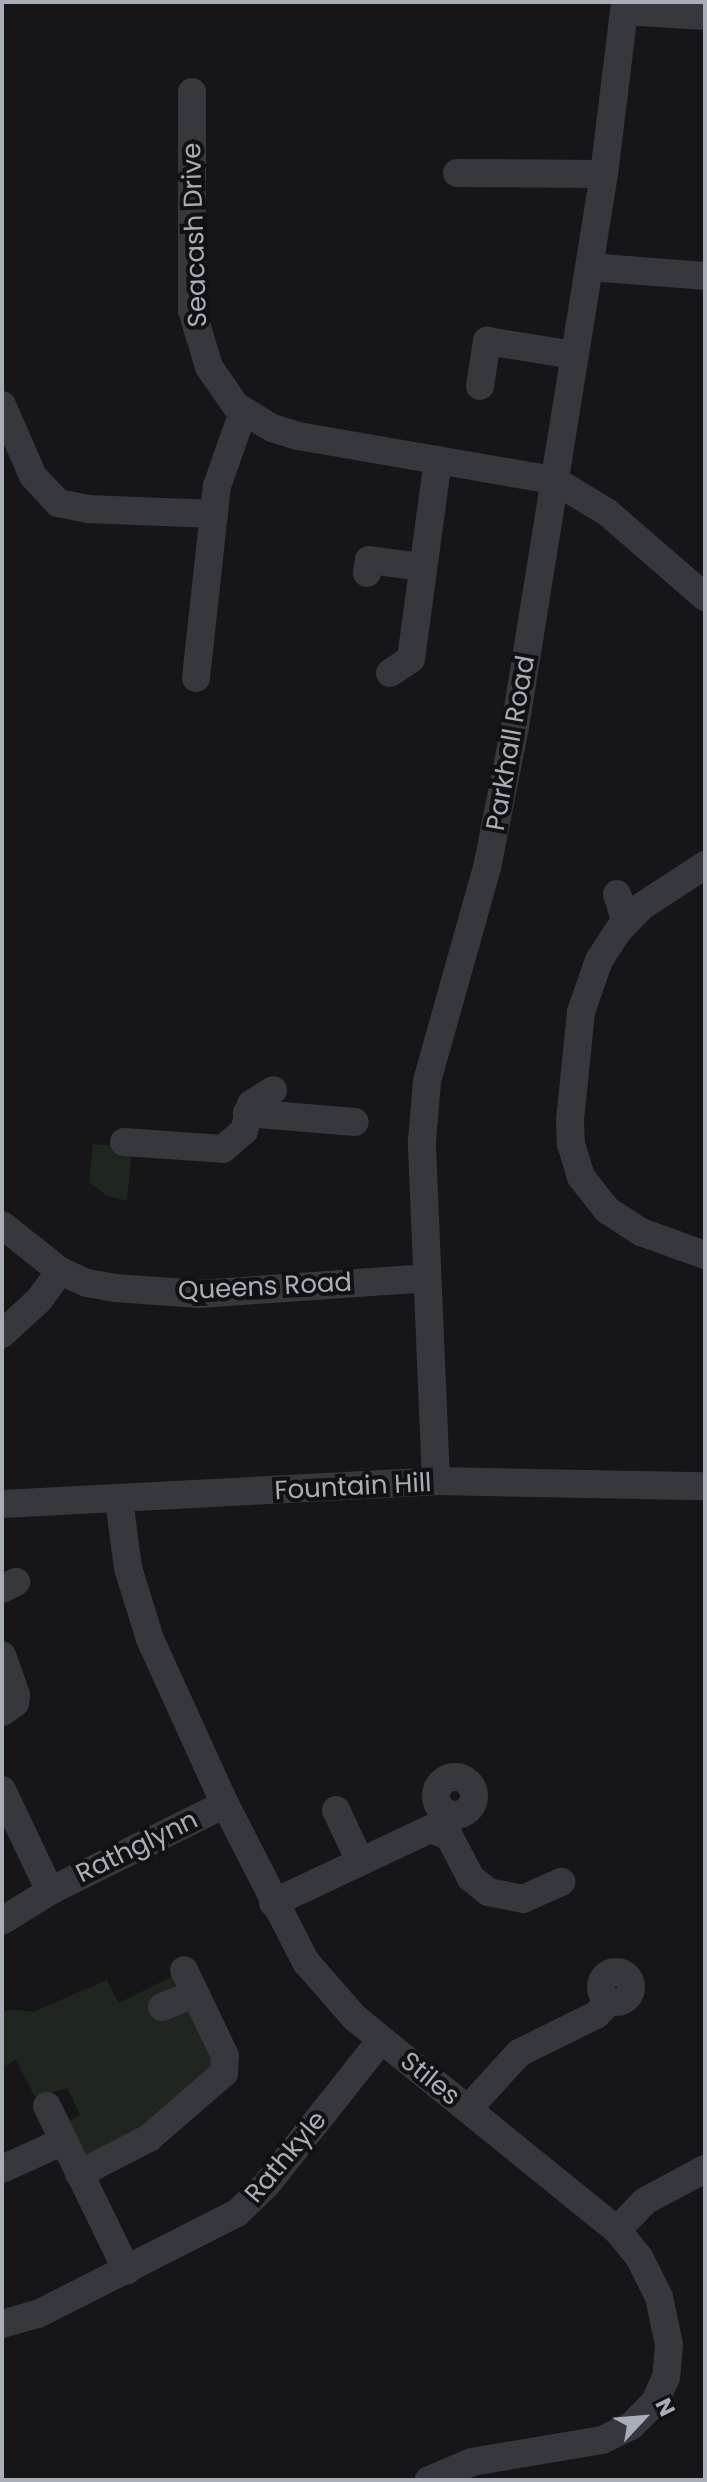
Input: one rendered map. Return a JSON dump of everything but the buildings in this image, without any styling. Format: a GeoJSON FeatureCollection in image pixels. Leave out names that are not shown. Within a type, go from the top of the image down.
{"type":"FeatureCollection","features":[{"type":"Feature","properties":{"kind":"street"},"geometry":{"type":"LineString","coordinates":[[624,6],[705,16]]}},
{"type":"Feature","properties":{"kind":"street","name":"Parkhall Road"},"geometry":{"type":"LineString","coordinates":[[436,1481],[425,1278],[422,1141],[427,1081],[487,868],[515,727],[604,174],[624,6]]}},
{"type":"Feature","properties":{"kind":"street","name":"Seacash Drive"},"geometry":{"type":"LineString","coordinates":[[192,92],[192,310],[209,367],[225,394],[243,412],[284,432],[554,480]]}},
{"type":"Feature","properties":{"kind":"street"},"geometry":{"type":"LineString","coordinates":[[457,173],[604,174]]}},
{"type":"Feature","properties":{"kind":"street"},"geometry":{"type":"LineString","coordinates":[[589,267],[705,276]]}},
{"type":"Feature","properties":{"kind":"street"},"geometry":{"type":"LineString","coordinates":[[480,386],[487,341],[573,355]]}},
{"type":"Feature","properties":{"kind":"street"},"geometry":{"type":"LineString","coordinates":[[2,405],[33,476],[58,503],[88,509],[214,514]]}},
{"type":"Feature","properties":{"kind":"street"},"geometry":{"type":"LineString","coordinates":[[196,678],[219,475],[243,412]]}},
{"type":"Feature","properties":{"kind":"street"},"geometry":{"type":"LineString","coordinates":[[390,673],[411,659],[421,567],[438,460]]}},
{"type":"Feature","properties":{"kind":"street"},"geometry":{"type":"LineString","coordinates":[[554,480],[608,513],[705,597]]}},
{"type":"Feature","properties":{"kind":"street"},"geometry":{"type":"LineString","coordinates":[[367,573],[369,560],[421,567]]}},
{"type":"Feature","properties":{"kind":"street"},"geometry":{"type":"LineString","coordinates":[[705,865],[652,899],[625,921],[599,960],[581,1012],[571,1087],[571,1144],[581,1177],[607,1210],[641,1232],[705,1255]]}},
{"type":"Feature","properties":{"kind":"street"},"geometry":{"type":"LineString","coordinates":[[617,894],[625,921]]}},
{"type":"Feature","properties":{"kind":"street"},"geometry":{"type":"LineString","coordinates":[[124,1142],[223,1149],[244,1131],[251,1104],[273,1090]]}},
{"type":"Feature","properties":{"kind":"street"},"geometry":{"type":"LineString","coordinates":[[247,1113],[355,1122]]}},
{"type":"Feature","properties":{"kind":"street","name":"Queens Road"},"geometry":{"type":"LineString","coordinates":[[2,1225],[60,1271],[87,1283],[176,1294],[425,1278]]}},
{"type":"Feature","properties":{"kind":"street"},"geometry":{"type":"LineString","coordinates":[[2,1334],[39,1300],[60,1271]]}},
{"type":"Feature","properties":{"kind":"street","name":"Fountain Hill"},"geometry":{"type":"LineString","coordinates":[[2,1504],[436,1481],[705,1486]]}},
{"type":"Feature","properties":{"kind":"street","name":"Stiles"},"geometry":{"type":"LineString","coordinates":[[119,1500],[128,1568],[142,1617],[225,1804],[273,1903],[316,1977],[381,2040],[617,2230],[646,2270],[666,2323],[666,2377],[655,2402],[631,2426],[602,2440],[472,2462],[429,2480]]}},
{"type":"Feature","properties":{"kind":"street"},"geometry":{"type":"LineString","coordinates":[[2,1655],[16,1695],[14,1704],[2,1712]]}},
{"type":"Feature","properties":{"kind":"street","name":"Rathglynn"},"geometry":{"type":"LineString","coordinates":[[2,1790],[50,1891]]}},
{"type":"Feature","properties":{"kind":"street","name":"Rathglynn"},"geometry":{"type":"LineString","coordinates":[[2,1921],[50,1891],[225,1804]]}},
{"type":"Feature","properties":{"kind":"street"},"geometry":{"type":"LineString","coordinates":[[336,1810],[360,1861]]}},
{"type":"Feature","properties":{"kind":"street"},"geometry":{"type":"LineString","coordinates":[[273,1903],[444,1822],[471,1878],[488,1892],[523,1899],[561,1882]]}},
{"type":"Feature","properties":{"kind":"street"},"geometry":{"type":"LineString","coordinates":[[79,2174],[140,2144],[224,2073],[226,2059],[190,1982],[162,2007]]}},
{"type":"Feature","properties":{"kind":"street"},"geometry":{"type":"LineString","coordinates":[[468,2109],[519,2053],[593,2017],[609,2002]]}},
{"type":"Feature","properties":{"kind":"street","name":"Rathkyle"},"geometry":{"type":"LineString","coordinates":[[2,2324],[38,2314],[127,2271],[221,2223],[247,2205],[381,2040]]}},
{"type":"Feature","properties":{"kind":"street"},"geometry":{"type":"LineString","coordinates":[[47,2106],[127,2271]]}},
{"type":"Feature","properties":{"kind":"street"},"geometry":{"type":"LineString","coordinates":[[2,2169],[64,2141]]}},
{"type":"Feature","properties":{"kind":"street"},"geometry":{"type":"LineString","coordinates":[[617,2230],[652,2196],[705,2169]]}},
{"type":"Feature","properties":{"kind":"shaded area"},"geometry":{"type":"Polygon","coordinates":[[[93,1144],[132,1147],[127,1201],[107,1196],[89,1182],[93,1144]]]}},
{"type":"Feature","properties":{"kind":"shaded area"},"geometry":{"type":"Polygon","coordinates":[[[175,1975],[180,2010],[192,2011],[219,2060],[137,2136],[87,2155],[66,2123],[80,2115],[67,2088],[35,2097],[16,2060],[2,2067],[2,2013],[11,2009],[33,2012],[107,1980],[119,2003],[175,1975]]]}}]}
